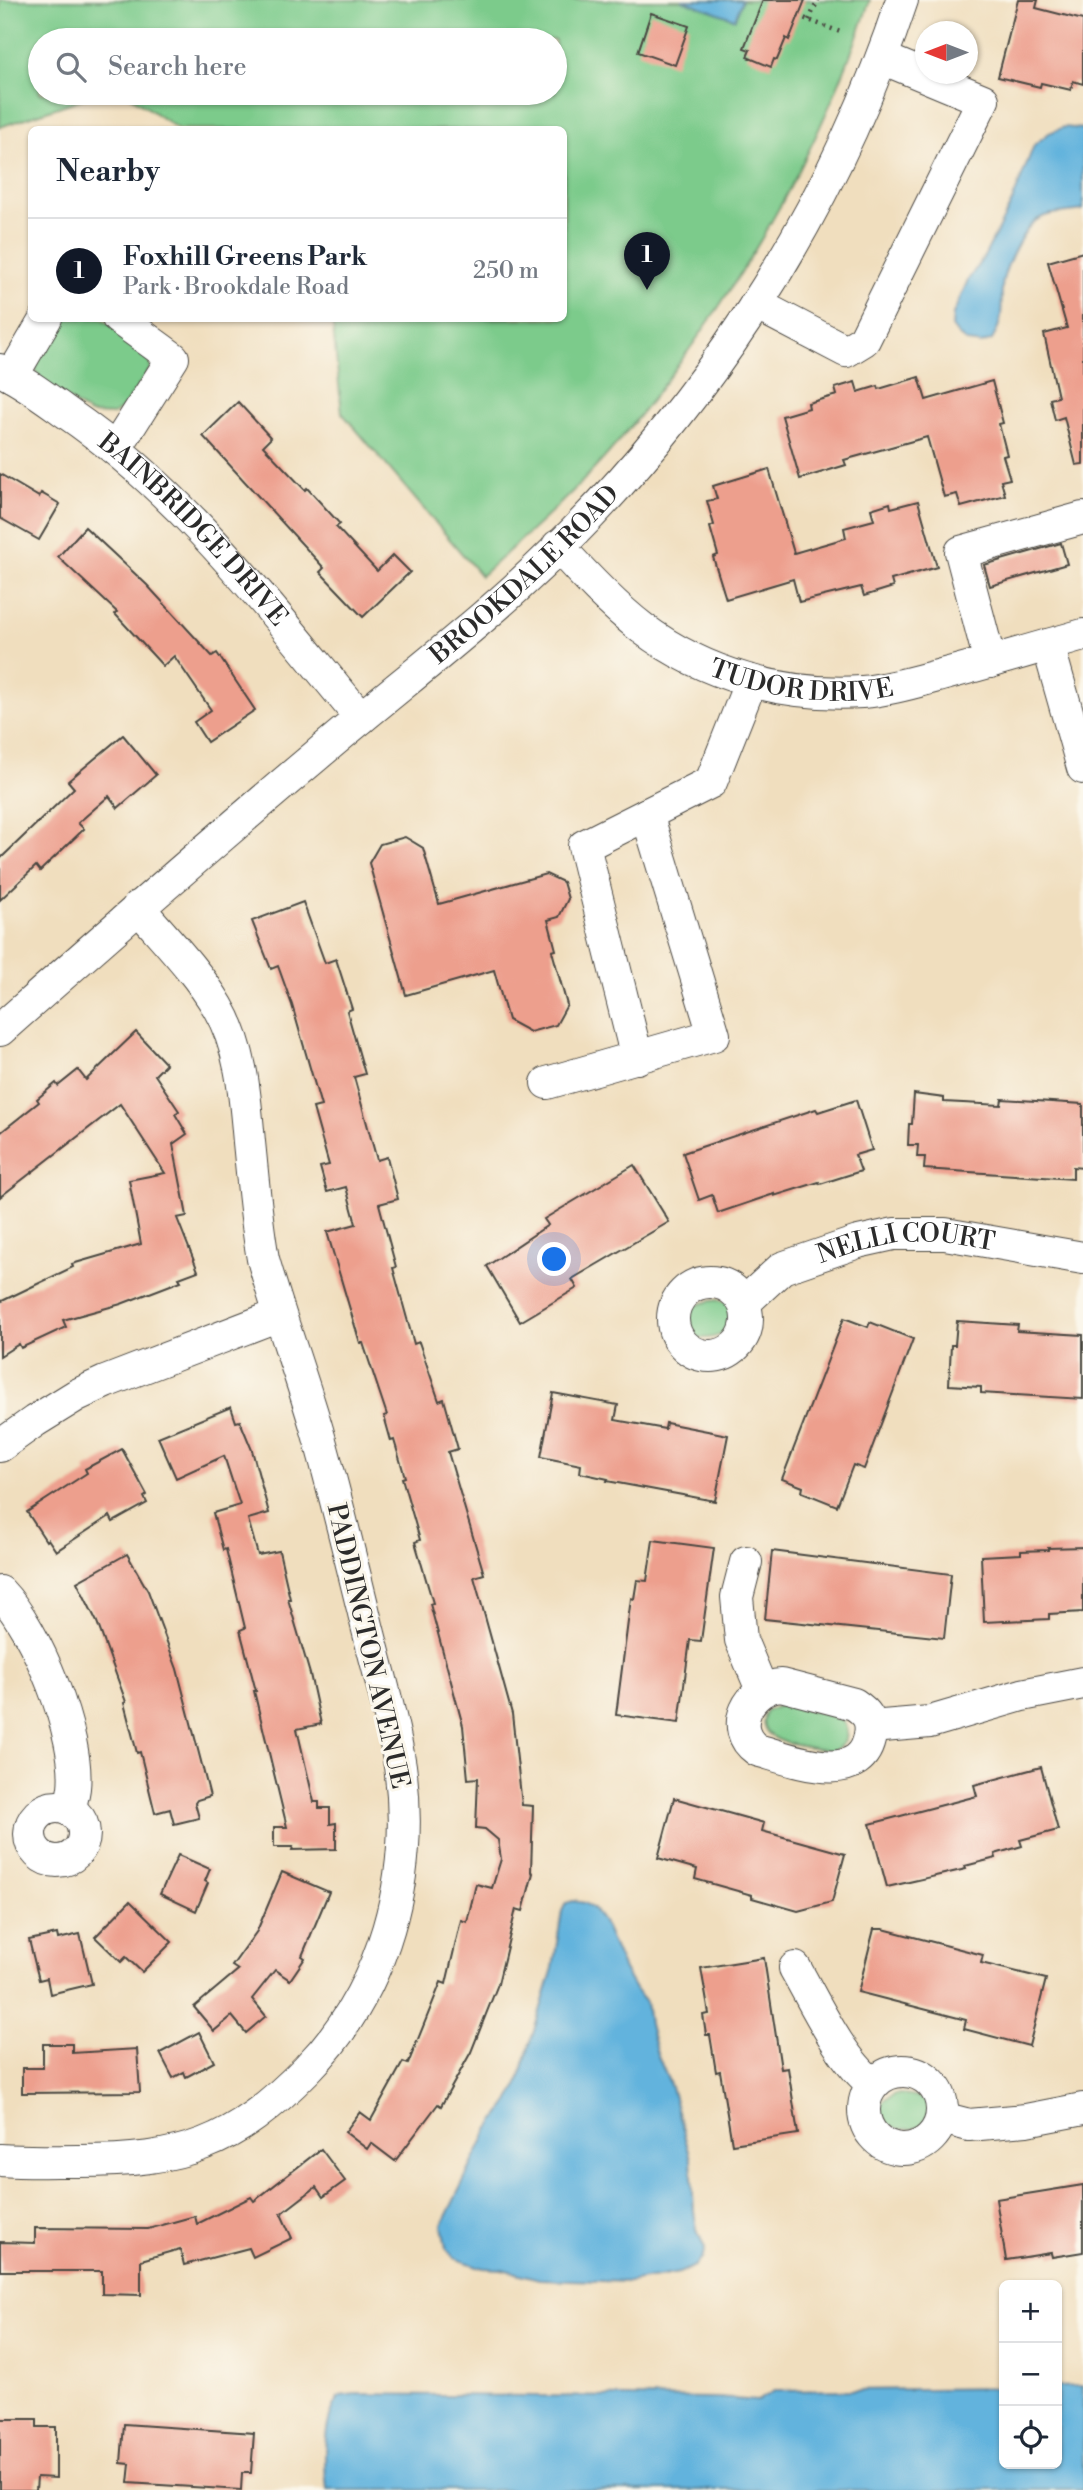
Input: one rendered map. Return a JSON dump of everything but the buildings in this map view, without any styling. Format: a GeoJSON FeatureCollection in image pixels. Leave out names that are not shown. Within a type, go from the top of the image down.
{"type":"FeatureCollection","features":[{"type":"Feature","properties":{"kind":"street","name":"BROOKDALE ROAD"},"geometry":{"type":"LineString","coordinates":[[0,1030],[138,906],[514,590],[631,472],[676,418],[726,350],[782,264],[834,167],[882,58],[902,0]]}},
{"type":"Feature","properties":{"kind":"street"},"geometry":{"type":"LineString","coordinates":[[756,304],[846,351],[863,340],[983,100],[882,58]]}},
{"type":"Feature","properties":{"kind":"street"},"geometry":{"type":"LineString","coordinates":[[6,373],[43,322]]}},
{"type":"Feature","properties":{"kind":"street"},"geometry":{"type":"LineString","coordinates":[[116,448],[173,358],[124,322]]}},
{"type":"Feature","properties":{"kind":"street","name":"BAINBRIDGE DRIVE"},"geometry":{"type":"LineString","coordinates":[[6,373],[116,448],[215,542],[361,718]]}},
{"type":"Feature","properties":{"kind":"street"},"geometry":{"type":"LineString","coordinates":[[990,662],[961,552],[1083,518]]}},
{"type":"Feature","properties":{"kind":"street","name":"TUDOR DRIVE"},"geometry":{"type":"LineString","coordinates":[[558,546],[592,584],[640,627],[667,646],[694,660],[769,686],[818,692],[864,691],[920,680],[1083,635]]}},
{"type":"Feature","properties":{"kind":"street"},"geometry":{"type":"LineString","coordinates":[[1048,645],[1083,768]]}},
{"type":"Feature","properties":{"kind":"street"},"geometry":{"type":"LineString","coordinates":[[638,1058],[584,846],[711,782],[751,681]]}},
{"type":"Feature","properties":{"kind":"street"},"geometry":{"type":"LineString","coordinates":[[547,1083],[714,1035],[647,814]]}},
{"type":"Feature","properties":{"kind":"street","name":"PADDINGTON AVENUE"},"geometry":{"type":"LineString","coordinates":[[0,2160],[143,2160],[201,2146],[225,2135],[262,2111],[321,2055],[342,2027],[369,1980],[390,1925],[401,1877],[404,1831],[400,1763],[324,1455],[279,1315],[257,1226],[243,1086],[234,1042],[219,1008],[194,972],[138,906]]}},
{"type":"Feature","properties":{"kind":"street","name":"NELLI COURT"},"geometry":{"type":"LineString","coordinates":[[744,1303],[782,1268],[858,1242],[894,1234],[945,1234],[1083,1258]]}},
{"type":"Feature","properties":{"kind":"street"},"geometry":{"type":"LineString","coordinates":[[0,1446],[77,1395],[279,1315]]}},
{"type":"Feature","properties":{"kind":"street"},"geometry":{"type":"LineString","coordinates":[[746,1562],[737,1597],[741,1640],[762,1690]]}},
{"type":"Feature","properties":{"kind":"street"},"geometry":{"type":"LineString","coordinates":[[0,1592],[24,1624],[40,1654],[62,1713],[74,1768],[74,1788],[69,1810]]}},
{"type":"Feature","properties":{"kind":"street"},"geometry":{"type":"LineString","coordinates":[[871,1727],[930,1722],[1022,1695],[1083,1683]]}},
{"type":"Feature","properties":{"kind":"street"},"geometry":{"type":"LineString","coordinates":[[781,1685],[854,1704],[869,1717],[871,1727],[869,1743],[863,1754],[836,1768],[824,1768],[757,1750],[746,1738],[744,1720],[748,1705],[762,1690],[781,1685]]}},
{"type":"Feature","properties":{"kind":"street"},"geometry":{"type":"LineString","coordinates":[[795,1968],[830,2029],[861,2075],[873,2084]]}},
{"type":"Feature","properties":{"kind":"street"},"geometry":{"type":"LineString","coordinates":[[908,2070],[920,2074],[939,2092],[942,2118],[937,2130],[917,2147],[904,2150],[891,2148],[880,2142],[870,2133],[863,2108],[866,2095],[873,2084],[883,2075],[895,2071],[908,2070]]}},
{"type":"Feature","properties":{"kind":"street"},"geometry":{"type":"LineString","coordinates":[[942,2118],[969,2125],[1026,2120],[1083,2109]]}},
{"type":"Feature","properties":{"kind":"path"},"geometry":{"type":"LineString","coordinates":[[809,20],[818,0]]}},
{"type":"Feature","properties":{"kind":"path"},"geometry":{"type":"LineString","coordinates":[[798,16],[843,33]]}},
{"type":"Feature","properties":{"kind":"green space"},"geometry":{"type":"Polygon","coordinates":[[[0,0],[870,0],[832,101],[809,151],[729,292],[666,381],[614,447],[554,509],[481,576],[342,413],[332,322],[567,322],[567,126],[174,126],[143,105],[567,105],[567,28],[28,28],[28,105],[64,105],[0,127],[0,0]]]}},
{"type":"Feature","properties":{"kind":"green space"},"geometry":{"type":"Polygon","coordinates":[[[56,322],[107,322],[139,345],[149,359],[151,368],[124,406],[113,415],[90,414],[44,383],[35,365],[56,322]]]}},
{"type":"Feature","properties":{"kind":"green space"},"geometry":{"type":"Polygon","coordinates":[[[718,1300],[730,1303],[735,1313],[734,1326],[713,1337],[690,1337],[686,1328],[686,1315],[702,1303],[718,1300]]]}},
{"type":"Feature","properties":{"kind":"green space"},"geometry":{"type":"Polygon","coordinates":[[[782,1705],[839,1717],[847,1731],[845,1741],[832,1751],[797,1746],[774,1738],[766,1731],[763,1722],[766,1711],[782,1705]]]}},
{"type":"Feature","properties":{"kind":"green space"},"geometry":{"type":"Polygon","coordinates":[[[895,2094],[918,2097],[927,2103],[935,2114],[929,2121],[912,2129],[903,2129],[887,2123],[879,2107],[895,2094]]]}},
{"type":"Feature","properties":{"kind":"water"},"geometry":{"type":"Polygon","coordinates":[[[682,0],[742,0],[735,19],[682,0]]]}},
{"type":"Feature","properties":{"kind":"water"},"geometry":{"type":"Polygon","coordinates":[[[1064,127],[1083,129],[1083,210],[1045,216],[1027,230],[1015,249],[1003,280],[1002,308],[996,333],[992,340],[982,344],[967,342],[952,327],[953,314],[968,280],[985,255],[1012,202],[1034,145],[1049,133],[1064,127]]]}},
{"type":"Feature","properties":{"kind":"water"},"geometry":{"type":"Polygon","coordinates":[[[566,1903],[585,1903],[594,1909],[603,1922],[624,1970],[646,2002],[656,2051],[671,2087],[691,2159],[694,2212],[697,2230],[705,2249],[702,2259],[695,2266],[679,2273],[630,2282],[539,2279],[502,2269],[483,2268],[454,2258],[446,2248],[442,2225],[488,2131],[517,2087],[553,1968],[562,1911],[566,1903]]]}},
{"type":"Feature","properties":{"kind":"water"},"geometry":{"type":"Polygon","coordinates":[[[1083,2386],[1083,2490],[327,2490],[327,2429],[340,2396],[719,2398],[758,2401],[774,2391],[999,2388],[999,2469],[1062,2469],[1062,2387],[1083,2386]]]}},
{"type":"Feature","properties":{"kind":"place","name":"Foxhill Greens Park"},"geometry":{"type":"Point","coordinates":[647,290]}}]}
